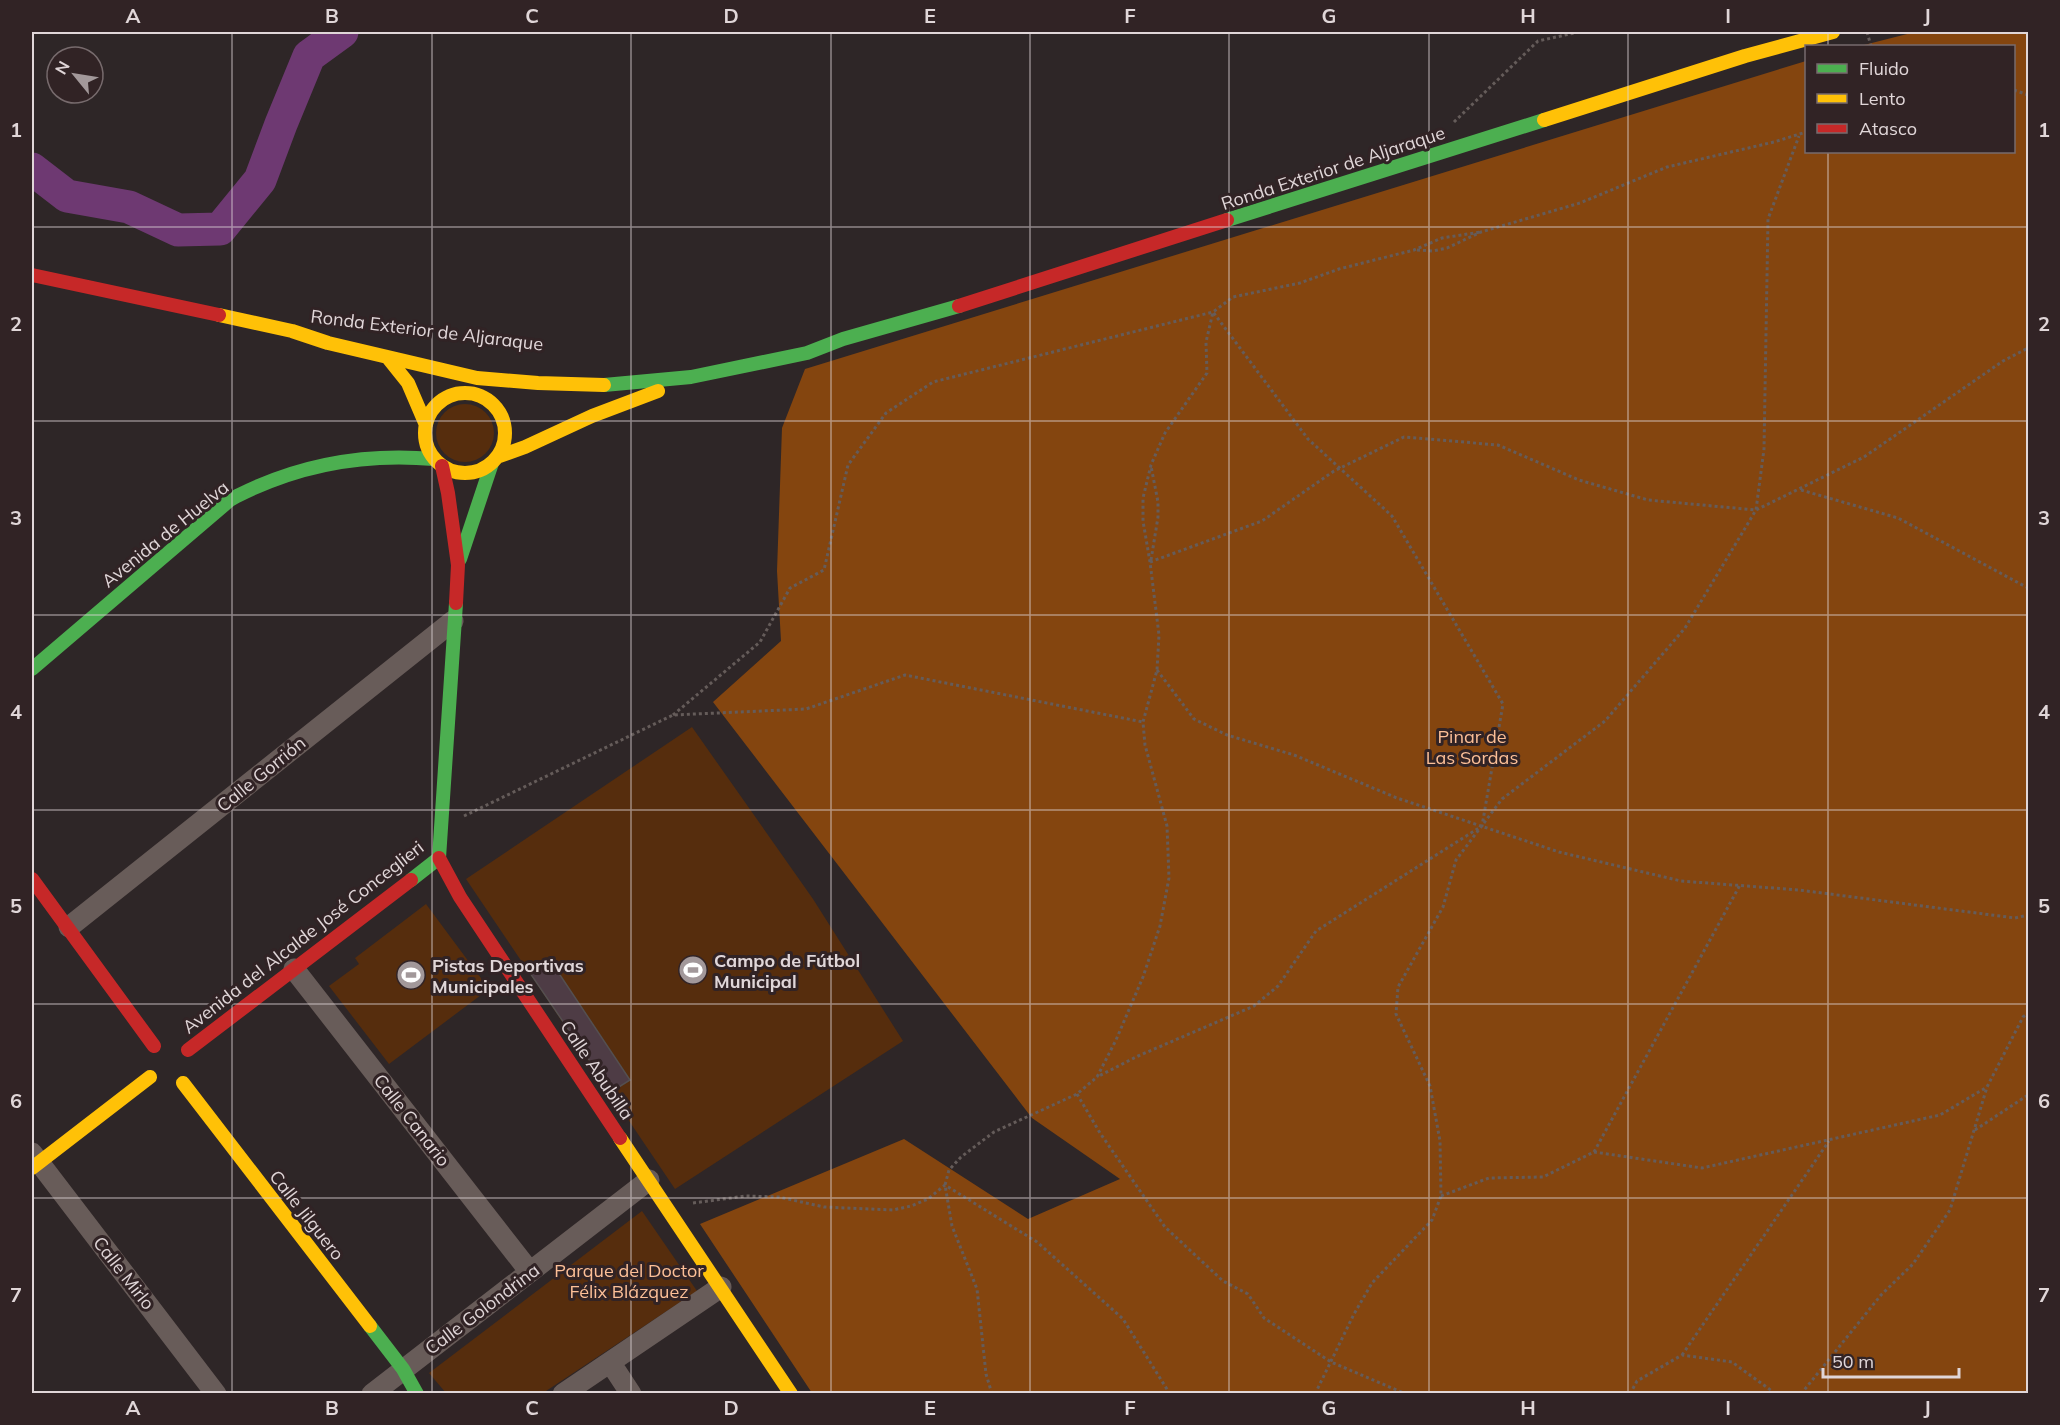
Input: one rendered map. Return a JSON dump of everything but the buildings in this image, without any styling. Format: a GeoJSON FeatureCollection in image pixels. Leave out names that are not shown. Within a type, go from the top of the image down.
{"type":"FeatureCollection","features":[{"type":"Feature","properties":{"kind":"street","name":"Ronda Exterior de Aljaraque"},"geometry":{"type":"LineString","coordinates":[[32,275],[292,331],[328,343],[477,378],[608,385],[691,377],[807,353],[843,339],[960,305],[1745,56],[1833,32]]}},
{"type":"Feature","properties":{"kind":"street","name":"Ronda Exterior de Aljaraque"},"geometry":{"type":"LineString","coordinates":[[292,331],[331,334],[401,346]]}},
{"type":"Feature","properties":{"kind":"street","name":"Ronda Exterior de Aljaraque"},"geometry":{"type":"LineString","coordinates":[[738,354],[843,339]]}},
{"type":"Feature","properties":{"kind":"street"},"geometry":{"type":"LineString","coordinates":[[444,356],[474,372],[477,378],[472,393]]}},
{"type":"Feature","properties":{"kind":"street"},"geometry":{"type":"LineString","coordinates":[[388,358],[408,383],[425,427],[426,440],[438,462],[454,472],[468,473],[481,470],[494,460],[571,425],[691,377]]}},
{"type":"Feature","properties":{"kind":"street"},"geometry":{"type":"LineString","coordinates":[[477,378],[496,372],[538,375],[554,368]]}},
{"type":"Feature","properties":{"kind":"street"},"geometry":{"type":"LineString","coordinates":[[425,427],[430,413],[447,396],[459,393],[483,396],[493,403],[505,423],[503,447],[494,460]]}},
{"type":"Feature","properties":{"kind":"street","name":"Avenida de Huelva"},"geometry":{"type":"LineString","coordinates":[[377,458],[405,443],[425,427]]}},
{"type":"Feature","properties":{"kind":"street","name":"Avenida de Huelva"},"geometry":{"type":"LineString","coordinates":[[32,669],[230,500],[261,484],[290,473],[377,458],[438,462]]}},
{"type":"Feature","properties":{"kind":"street","name":"Avenida del Alcalde José Conceglieri"},"geometry":{"type":"LineString","coordinates":[[458,565],[494,460]]}},
{"type":"Feature","properties":{"kind":"street","name":"Avenida del Alcalde José Conceglieri"},"geometry":{"type":"LineString","coordinates":[[183,1083],[191,1062],[294,969],[439,858],[458,565],[448,493],[438,462]]}},
{"type":"Feature","properties":{"kind":"street","name":"Calle Gorrión"},"geometry":{"type":"LineString","coordinates":[[69,927],[453,621]]}},
{"type":"Feature","properties":{"kind":"street","name":"Calle Abubilla"},"geometry":{"type":"LineString","coordinates":[[439,858],[460,897],[791,1394]]}},
{"type":"Feature","properties":{"kind":"street"},"geometry":{"type":"LineString","coordinates":[[32,879],[69,927],[165,1087],[183,1083]]}},
{"type":"Feature","properties":{"kind":"street","name":"Calle Canario"},"geometry":{"type":"LineString","coordinates":[[294,969],[530,1272]]}},
{"type":"Feature","properties":{"kind":"street"},"geometry":{"type":"LineString","coordinates":[[34,1161],[172,1041],[191,1062]]}},
{"type":"Feature","properties":{"kind":"street","name":"Calle Jilguero"},"geometry":{"type":"LineString","coordinates":[[183,1083],[403,1369]]}},
{"type":"Feature","properties":{"kind":"street","name":"Calle Mirlo"},"geometry":{"type":"LineString","coordinates":[[34,1161],[216,1394]]}},
{"type":"Feature","properties":{"kind":"street","name":"Calle Golondrina"},"geometry":{"type":"LineString","coordinates":[[372,1394],[649,1180]]}},
{"type":"Feature","properties":{"kind":"street"},"geometry":{"type":"LineString","coordinates":[[563,1394],[721,1287]]}},
{"type":"Feature","properties":{"kind":"street"},"geometry":{"type":"LineString","coordinates":[[610,1362],[631,1394]]}},
{"type":"Feature","properties":{"kind":"street"},"geometry":{"type":"LineString","coordinates":[[403,1369],[417,1394]]}},
{"type":"Feature","properties":{"kind":"street"},"geometry":{"type":"LineString","coordinates":[[403,1369],[429,1394]]}},
{"type":"Feature","properties":{"kind":"path"},"geometry":{"type":"LineString","coordinates":[[1447,129],[1538,41],[1579,32]]}},
{"type":"Feature","properties":{"kind":"path"},"geometry":{"type":"LineString","coordinates":[[441,827],[673,715],[760,642],[790,588],[824,570],[848,465],[886,413],[933,382],[1213,312],[1233,297],[1300,283],[1340,269],[1414,250],[1442,238],[1481,232],[1580,203],[1667,166],[1805,134]]}},
{"type":"Feature","properties":{"kind":"path"},"geometry":{"type":"LineString","coordinates":[[1316,1394],[1354,1314],[1372,1283],[1432,1220],[1441,1196],[1440,1141],[1430,1086],[1396,1014],[1398,987],[1443,907],[1456,860],[1502,799],[1613,713],[1685,628],[1756,510],[1764,449],[1768,219],[1798,136]]}},
{"type":"Feature","properties":{"kind":"path"},"geometry":{"type":"LineString","coordinates":[[1414,250],[1448,248],[1481,232]]}},
{"type":"Feature","properties":{"kind":"path"},"geometry":{"type":"LineString","coordinates":[[1097,1077],[1143,977],[1160,926],[1169,878],[1167,826],[1145,745],[1143,722],[1157,670],[1159,635],[1143,520],[1143,498],[1151,465],[1165,433],[1207,374],[1206,342],[1213,312]]}},
{"type":"Feature","properties":{"kind":"path"},"geometry":{"type":"LineString","coordinates":[[992,1394],[986,1374],[977,1289],[952,1226],[945,1185],[949,1170],[961,1156],[994,1131],[1077,1094],[1097,1077],[1254,1006],[1278,986],[1316,931],[1482,826],[1503,704],[1392,516],[1308,438],[1213,312]]}},
{"type":"Feature","properties":{"kind":"path"},"geometry":{"type":"LineString","coordinates":[[1150,562],[1262,521],[1340,468],[1404,437],[1498,445],[1579,480],[1648,500],[1756,510],[1864,457],[2003,362],[2028,348]]}},
{"type":"Feature","properties":{"kind":"path"},"geometry":{"type":"LineString","coordinates":[[1150,562],[1158,517],[1158,502],[1151,465]]}},
{"type":"Feature","properties":{"kind":"path"},"geometry":{"type":"LineString","coordinates":[[1799,490],[1898,518],[2028,588]]}},
{"type":"Feature","properties":{"kind":"path"},"geometry":{"type":"LineString","coordinates":[[1157,670],[1194,720],[1227,735],[1294,754],[1397,798],[1559,852],[1681,881],[1799,890],[2015,918],[2028,915]]}},
{"type":"Feature","properties":{"kind":"path"},"geometry":{"type":"LineString","coordinates":[[673,715],[806,709],[905,675],[1143,722]]}},
{"type":"Feature","properties":{"kind":"path"},"geometry":{"type":"LineString","coordinates":[[1594,1152],[1740,885]]}},
{"type":"Feature","properties":{"kind":"path"},"geometry":{"type":"LineString","coordinates":[[1802,1394],[1881,1294],[1913,1264],[1950,1210],[1988,1087],[2023,1017],[2028,1012]]}},
{"type":"Feature","properties":{"kind":"path"},"geometry":{"type":"LineString","coordinates":[[1441,1196],[1489,1178],[1543,1177],[1594,1152],[1702,1168],[1940,1115],[1988,1087]]}},
{"type":"Feature","properties":{"kind":"path"},"geometry":{"type":"LineString","coordinates":[[1077,1094],[1100,1133],[1165,1227],[1223,1281],[1248,1294],[1264,1318],[1331,1362],[1406,1394]]}},
{"type":"Feature","properties":{"kind":"path"},"geometry":{"type":"LineString","coordinates":[[1974,1131],[2028,1095]]}},
{"type":"Feature","properties":{"kind":"path"},"geometry":{"type":"LineString","coordinates":[[1630,1394],[1636,1381],[1682,1355],[1830,1139]]}},
{"type":"Feature","properties":{"kind":"path"},"geometry":{"type":"LineString","coordinates":[[693,1203],[746,1196],[779,1197],[824,1208],[893,1209],[928,1199],[945,1185]]}},
{"type":"Feature","properties":{"kind":"path"},"geometry":{"type":"LineString","coordinates":[[945,1185],[1037,1242],[1123,1319],[1170,1394]]}},
{"type":"Feature","properties":{"kind":"path"},"geometry":{"type":"LineString","coordinates":[[1682,1355],[1732,1362],[1776,1394]]}},
{"type":"Feature","properties":{"kind":"green space","name":"Pinar de Las Sordas"},"geometry":{"type":"Polygon","coordinates":[[[1915,32],[2028,32],[2028,1393],[812,1393],[700,1224],[904,1139],[1028,1219],[1120,1179],[1032,1118],[713,702],[781,641],[777,571],[782,428],[805,369],[1805,61],[1805,153],[2015,153],[2015,45],[1864,45],[1915,32]]]}},
{"type":"Feature","properties":{"kind":"green space"},"geometry":{"type":"Polygon","coordinates":[[[459,404],[471,404],[486,412],[494,427],[494,439],[486,454],[471,462],[459,462],[444,454],[436,439],[436,427],[444,412],[459,404]]]}},
{"type":"Feature","properties":{"kind":"green space","name":"Campo de Fútbol Municipal"},"geometry":{"type":"Polygon","coordinates":[[[692,727],[813,899],[903,1041],[675,1189],[466,879],[692,727]]]}},
{"type":"Feature","properties":{"kind":"green space","name":"Pistas Deportivas Municipales"},"geometry":{"type":"Polygon","coordinates":[[[426,904],[489,989],[389,1064],[329,986],[359,964],[355,958],[426,904]]]}},
{"type":"Feature","properties":{"kind":"green space","name":"Parque del Doctor Félix Blázquez"},"geometry":{"type":"Polygon","coordinates":[[[642,1211],[697,1291],[543,1393],[446,1393],[429,1373],[642,1211]]]}},
{"type":"Feature","properties":{"kind":"waterway"},"geometry":{"type":"LineString","coordinates":[[32,169],[67,196],[129,207],[178,230],[220,229],[260,180],[309,56],[342,32]]}},
{"type":"Feature","properties":{"kind":"traffic: fast"},"geometry":{"type":"LineString","coordinates":[[1227,220],[1544,120]]}},
{"type":"Feature","properties":{"kind":"traffic: fast"},"geometry":{"type":"LineString","coordinates":[[604,385],[691,377],[807,353],[843,339],[959,306]]}},
{"type":"Feature","properties":{"kind":"traffic: fast"},"geometry":{"type":"LineString","coordinates":[[32,669],[237,496],[284,476],[333,464],[383,458],[434,459]]}},
{"type":"Feature","properties":{"kind":"traffic: fast"},"geometry":{"type":"LineString","coordinates":[[460,559],[492,463]]}},
{"type":"Feature","properties":{"kind":"traffic: fast"},"geometry":{"type":"LineString","coordinates":[[411,880],[439,858],[456,603]]}},
{"type":"Feature","properties":{"kind":"traffic: fast"},"geometry":{"type":"LineString","coordinates":[[370,1326],[403,1369],[417,1394]]}},
{"type":"Feature","properties":{"kind":"traffic: slow"},"geometry":{"type":"LineString","coordinates":[[1544,120],[1745,56],[1833,32]]}},
{"type":"Feature","properties":{"kind":"traffic: slow"},"geometry":{"type":"LineString","coordinates":[[219,315],[477,378],[604,385]]}},
{"type":"Feature","properties":{"kind":"traffic: slow"},"geometry":{"type":"LineString","coordinates":[[388,358],[408,383],[426,425]]}},
{"type":"Feature","properties":{"kind":"traffic: slow"},"geometry":{"type":"LineString","coordinates":[[497,457],[525,447],[592,416],[658,391]]}},
{"type":"Feature","properties":{"kind":"traffic: slow"},"geometry":{"type":"LineString","coordinates":[[465,393],[480,396],[493,405],[502,418],[505,433],[502,448],[493,461],[480,470],[465,473],[450,470],[437,461],[428,448],[425,433],[428,418],[437,405],[450,396],[465,393]]}},
{"type":"Feature","properties":{"kind":"traffic: slow"},"geometry":{"type":"LineString","coordinates":[[32,1168],[150,1077]]}},
{"type":"Feature","properties":{"kind":"traffic: slow"},"geometry":{"type":"LineString","coordinates":[[183,1083],[370,1326]]}},
{"type":"Feature","properties":{"kind":"traffic: slow"},"geometry":{"type":"LineString","coordinates":[[620,1138],[791,1394]]}},
{"type":"Feature","properties":{"kind":"traffic: jam"},"geometry":{"type":"LineString","coordinates":[[959,306],[1227,220]]}},
{"type":"Feature","properties":{"kind":"traffic: jam"},"geometry":{"type":"LineString","coordinates":[[32,275],[219,315]]}},
{"type":"Feature","properties":{"kind":"traffic: jam"},"geometry":{"type":"LineString","coordinates":[[442,466],[458,565],[456,603]]}},
{"type":"Feature","properties":{"kind":"traffic: jam"},"geometry":{"type":"LineString","coordinates":[[439,858],[460,897],[620,1138]]}},
{"type":"Feature","properties":{"kind":"traffic: jam"},"geometry":{"type":"LineString","coordinates":[[32,879],[154,1046]]}},
{"type":"Feature","properties":{"kind":"traffic: jam"},"geometry":{"type":"LineString","coordinates":[[188,1050],[411,880]]}},
{"type":"Feature","properties":{"kind":"place","name":"Campo de Fútbol Municipal"},"geometry":{"type":"Point","coordinates":[693,970]}},
{"type":"Feature","properties":{"kind":"place","name":"Pistas Deportivas Municipales"},"geometry":{"type":"Point","coordinates":[411,975]}}]}
